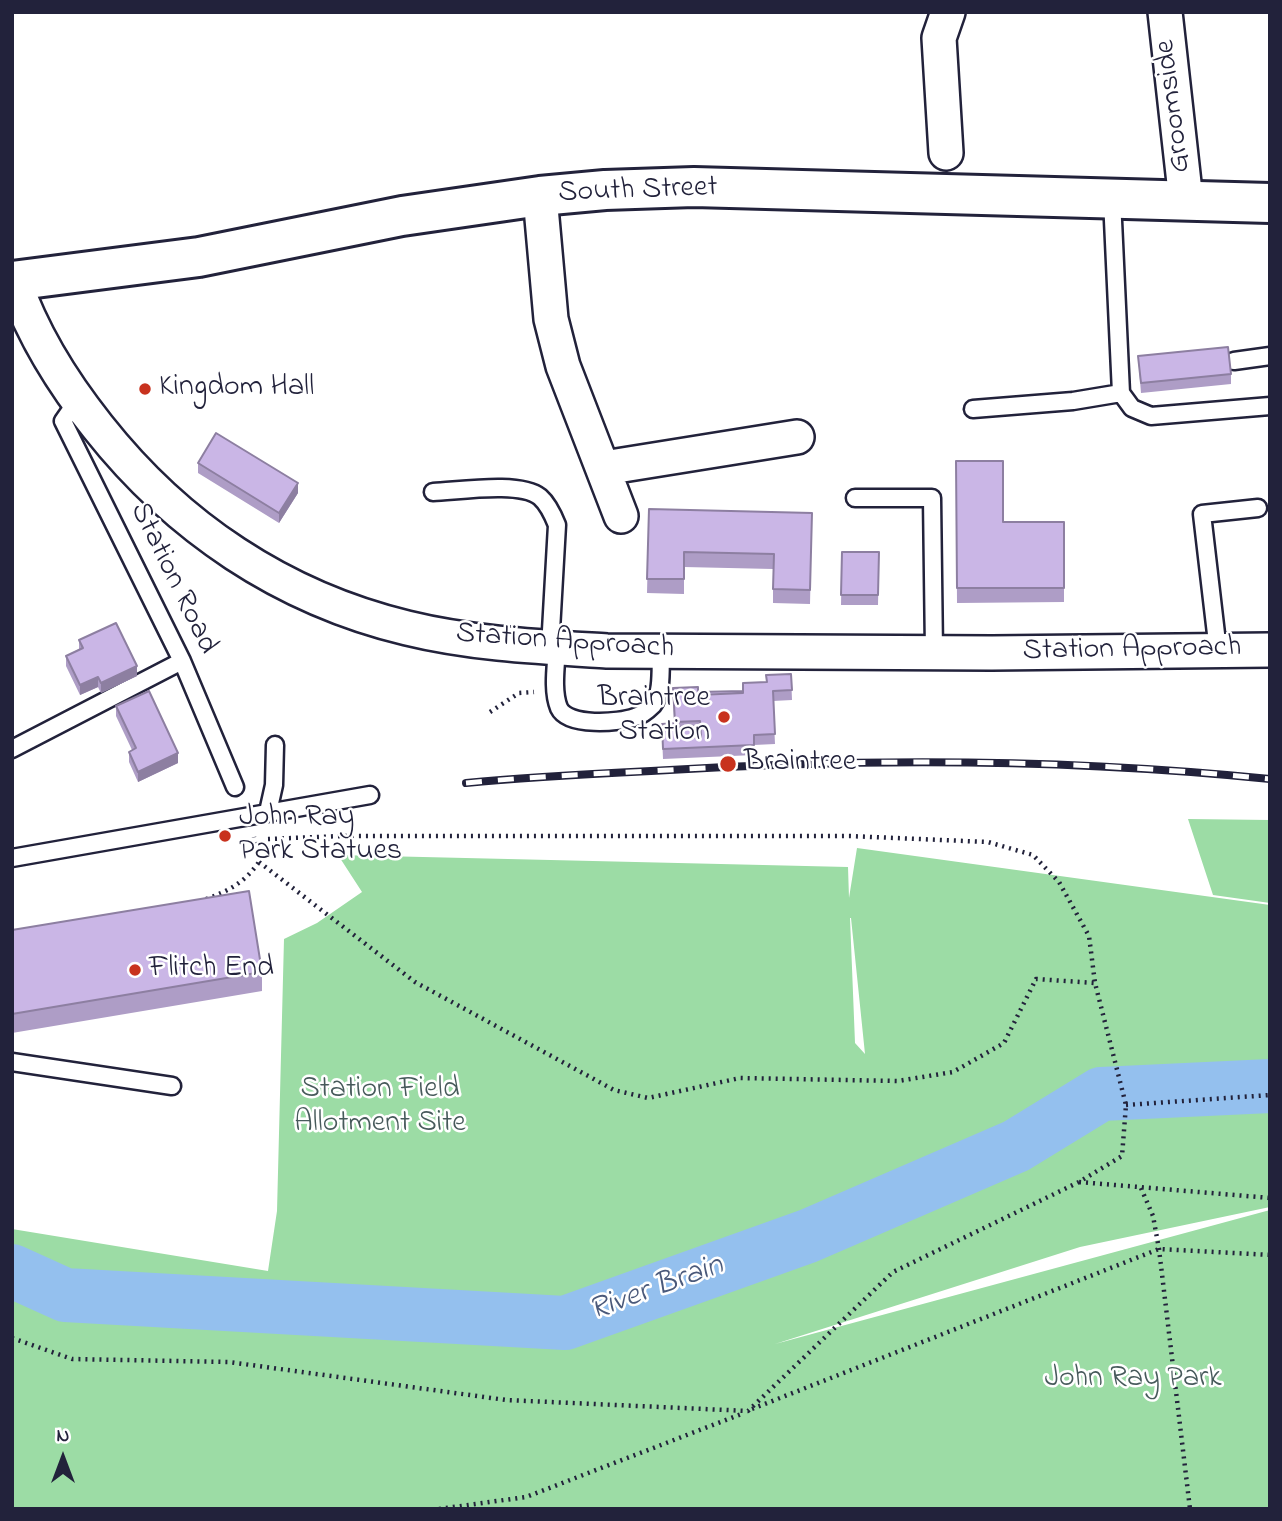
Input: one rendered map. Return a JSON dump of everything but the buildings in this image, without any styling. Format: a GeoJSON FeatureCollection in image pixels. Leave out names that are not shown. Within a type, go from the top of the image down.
{"type":"FeatureCollection","features":[{"type":"Feature","properties":{"kind":"main road","name":"South Street"},"geometry":{"type":"LineString","coordinates":[[13,281],[199,257],[402,216],[541,196],[605,190],[694,187],[1270,203]]}},
{"type":"Feature","properties":{"kind":"street"},"geometry":{"type":"LineString","coordinates":[[946,153],[939,38],[948,12]]}},
{"type":"Feature","properties":{"kind":"street","name":"Groomside"},"geometry":{"type":"LineString","coordinates":[[1165,12],[1186,201]]}},
{"type":"Feature","properties":{"kind":"street"},"geometry":{"type":"LineString","coordinates":[[541,196],[551,319],[563,366],[621,516]]}},
{"type":"Feature","properties":{"kind":"street","name":"Station Approach"},"geometry":{"type":"LineString","coordinates":[[13,281],[41,346],[77,401],[118,453],[166,502],[209,538],[250,564],[349,611],[408,628],[461,638],[554,648],[662,652],[1270,650]]}},
{"type":"Feature","properties":{"kind":"street"},"geometry":{"type":"LineString","coordinates":[[604,468],[797,438]]}},
{"type":"Feature","properties":{"kind":"lane"},"geometry":{"type":"LineString","coordinates":[[1112,199],[1121,393],[1132,408],[1151,415],[1270,406]]}},
{"type":"Feature","properties":{"kind":"lane"},"geometry":{"type":"LineString","coordinates":[[1234,361],[1270,356]]}},
{"type":"Feature","properties":{"kind":"lane"},"geometry":{"type":"LineString","coordinates":[[973,409],[1073,401],[1121,393]]}},
{"type":"Feature","properties":{"kind":"lane","name":"Station Road"},"geometry":{"type":"LineString","coordinates":[[77,401],[63,422],[182,661],[235,787]]}},
{"type":"Feature","properties":{"kind":"lane"},"geometry":{"type":"LineString","coordinates":[[432,492],[522,489],[539,497],[551,511],[557,525],[554,648],[556,676],[559,709],[568,718],[587,721],[634,718],[645,713],[655,703],[662,652]]}},
{"type":"Feature","properties":{"kind":"lane"},"geometry":{"type":"LineString","coordinates":[[855,498],[932,498],[933,652]]}},
{"type":"Feature","properties":{"kind":"lane"},"geometry":{"type":"LineString","coordinates":[[1218,651],[1202,514],[1258,508]]}},
{"type":"Feature","properties":{"kind":"lane"},"geometry":{"type":"LineString","coordinates":[[12,749],[182,661]]}},
{"type":"Feature","properties":{"kind":"lane"},"geometry":{"type":"LineString","coordinates":[[268,812],[274,785],[275,746]]}},
{"type":"Feature","properties":{"kind":"lane"},"geometry":{"type":"LineString","coordinates":[[12,858],[370,795]]}},
{"type":"Feature","properties":{"kind":"lane"},"geometry":{"type":"LineString","coordinates":[[12,1062],[172,1086]]}},
{"type":"Feature","properties":{"kind":"path"},"geometry":{"type":"LineString","coordinates":[[490,712],[519,693],[541,691]]}},
{"type":"Feature","properties":{"kind":"path"},"geometry":{"type":"LineString","coordinates":[[268,812],[253,839],[260,862],[415,982],[614,1090],[649,1098],[740,1078],[898,1081],[953,1072],[1004,1042],[1036,979],[1095,983]]}},
{"type":"Feature","properties":{"kind":"path"},"geometry":{"type":"LineString","coordinates":[[12,1338],[72,1359],[229,1362],[506,1400],[748,1411],[893,1272],[1079,1182],[1122,1156],[1126,1105],[1095,983],[1089,936],[1059,881],[1032,855],[988,842],[849,836],[342,836],[253,839]]}},
{"type":"Feature","properties":{"kind":"path"},"geometry":{"type":"LineString","coordinates":[[194,901],[236,888],[260,862]]}},
{"type":"Feature","properties":{"kind":"path"},"geometry":{"type":"LineString","coordinates":[[1126,1105],[1270,1095]]}},
{"type":"Feature","properties":{"kind":"path"},"geometry":{"type":"LineString","coordinates":[[1079,1182],[1270,1198]]}},
{"type":"Feature","properties":{"kind":"path"},"geometry":{"type":"LineString","coordinates":[[1142,1188],[1153,1216],[1159,1249],[1190,1509]]}},
{"type":"Feature","properties":{"kind":"path"},"geometry":{"type":"LineString","coordinates":[[439,1509],[526,1497],[1159,1249],[1270,1255]]}},
{"type":"Feature","properties":{"kind":"green space"},"geometry":{"type":"Polygon","coordinates":[[[1188,819],[1270,820],[1270,903],[1213,895],[1188,819]]]}},
{"type":"Feature","properties":{"kind":"green space"},"geometry":{"type":"Polygon","coordinates":[[[857,848],[1270,905],[1270,1207],[1080,1247],[775,1344],[1270,1210],[1270,1509],[12,1509],[12,1229],[268,1271],[277,1211],[284,939],[317,923],[362,892],[338,855],[848,867],[849,898],[857,848]],[[851,918],[855,1043],[865,1054],[851,918]]]}},
{"type":"Feature","properties":{"kind":"waterway","name":"River Brain"},"geometry":{"type":"LineString","coordinates":[[12,1271],[65,1295],[565,1323],[808,1236],[1016,1146],[1101,1094],[1270,1086]]}},
{"type":"Feature","properties":{"kind":"railway"},"geometry":{"type":"LineString","coordinates":[[466,783],[729,767],[883,762],[1115,767],[1270,779]]}},
{"type":"Feature","properties":{"kind":"place","name":"Kingdom Hall"},"geometry":{"type":"Point","coordinates":[145,389]}},
{"type":"Feature","properties":{"kind":"place","name":"Braintree Station"},"geometry":{"type":"Point","coordinates":[724,717]}},
{"type":"Feature","properties":{"kind":"place","name":"Braintree"},"geometry":{"type":"Point","coordinates":[728,764]}},
{"type":"Feature","properties":{"kind":"place","name":"John Ray Park Statues"},"geometry":{"type":"Point","coordinates":[225,836]}},
{"type":"Feature","properties":{"kind":"place","name":"Flitch End"},"geometry":{"type":"Point","coordinates":[135,970]}},
{"type":"Feature","properties":{"kind":"park label","name":"Station Field Allotment Site"},"geometry":{"type":"Point","coordinates":[380,1108]}},
{"type":"Feature","properties":{"kind":"park label","name":"John Ray Park"},"geometry":{"type":"Point","coordinates":[1133,1380]}}]}
